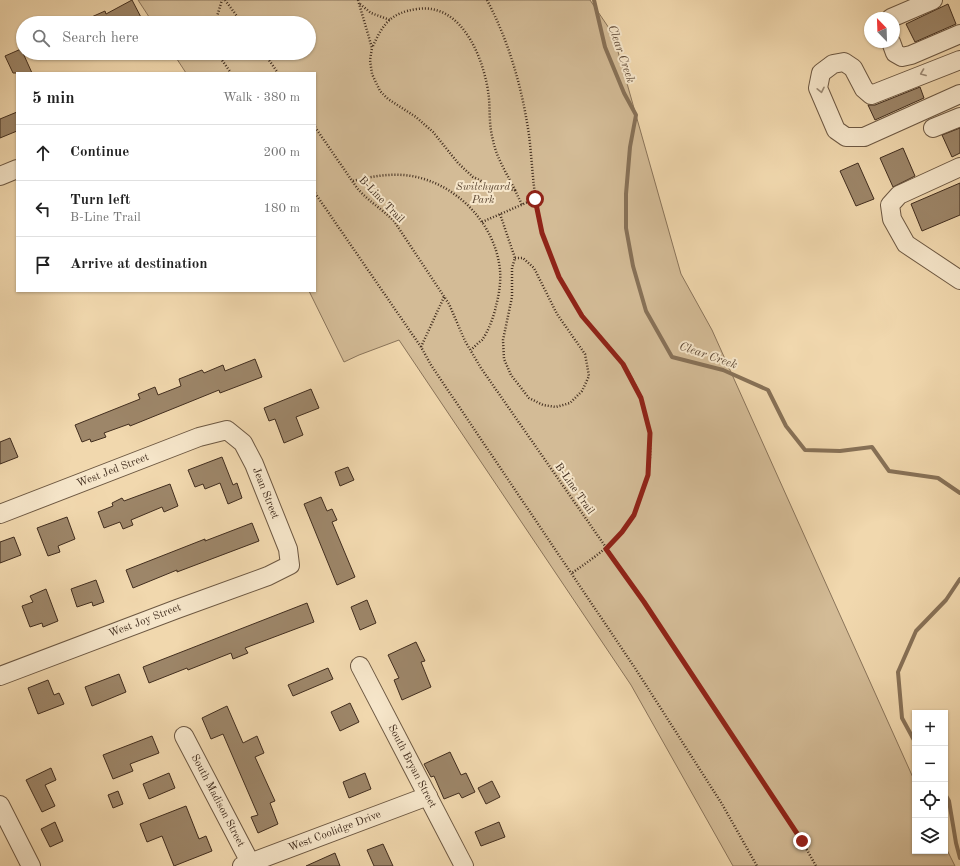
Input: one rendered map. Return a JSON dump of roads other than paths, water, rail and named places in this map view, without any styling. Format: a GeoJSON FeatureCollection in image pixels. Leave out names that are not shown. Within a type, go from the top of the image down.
{"type":"FeatureCollection","features":[{"type":"Feature","properties":{"kind":"street"},"geometry":{"type":"LineString","coordinates":[[900,14],[933,0]]}},
{"type":"Feature","properties":{"kind":"street"},"geometry":{"type":"LineString","coordinates":[[893,48],[895,53],[902,57],[911,56],[960,34]]}},
{"type":"Feature","properties":{"kind":"street"},"geometry":{"type":"LineString","coordinates":[[960,60],[871,95],[864,89],[854,68],[844,62],[833,64],[821,73],[818,88],[836,130],[846,137],[864,137],[960,94]]}},
{"type":"Feature","properties":{"kind":"street"},"geometry":{"type":"LineString","coordinates":[[933,128],[960,117]]}},
{"type":"Feature","properties":{"kind":"street"},"geometry":{"type":"LineString","coordinates":[[960,167],[898,195],[890,205],[892,219],[906,244],[960,280]]}},
{"type":"Feature","properties":{"kind":"street"},"geometry":{"type":"LineString","coordinates":[[0,176],[16,169]]}},
{"type":"Feature","properties":{"kind":"street","name":"West Jed Street"},"geometry":{"type":"LineString","coordinates":[[0,514],[199,437],[227,430]]}},
{"type":"Feature","properties":{"kind":"street","name":"Jean Street"},"geometry":{"type":"LineString","coordinates":[[227,430],[243,443],[254,464],[288,549],[290,565]]}},
{"type":"Feature","properties":{"kind":"street","name":"West Joy Street"},"geometry":{"type":"LineString","coordinates":[[0,676],[268,576],[290,565]]}},
{"type":"Feature","properties":{"kind":"street","name":"South Bryan Street"},"geometry":{"type":"LineString","coordinates":[[360,666],[464,866]]}},
{"type":"Feature","properties":{"kind":"street","name":"South Madison Street"},"geometry":{"type":"LineString","coordinates":[[184,736],[248,865]]}},
{"type":"Feature","properties":{"kind":"street","name":"West Coolidge Drive"},"geometry":{"type":"LineString","coordinates":[[248,865],[428,796]]}},
{"type":"Feature","properties":{"kind":"street"},"geometry":{"type":"LineString","coordinates":[[0,805],[31,866]]}},
{"type":"Feature","properties":{"kind":"waterway","name":"Clear Creek"},"geometry":{"type":"LineString","coordinates":[[594,0],[605,47],[624,93],[636,115],[630,147],[626,194],[626,228],[633,266],[646,311],[672,357],[723,370],[768,390],[786,426],[805,450],[840,451],[872,447],[889,471],[938,478],[960,493]]}},
{"type":"Feature","properties":{"kind":"waterway","name":"Clear Creek"},"geometry":{"type":"LineString","coordinates":[[912,736],[902,718],[898,672],[916,631],[946,600],[960,579]]}},
{"type":"Feature","properties":{"kind":"waterway","name":"Clear Creek"},"geometry":{"type":"LineString","coordinates":[[948,799],[960,858]]}},
{"type":"Feature","properties":{"kind":"park label","name":"Switchyard Park"},"geometry":{"type":"Point","coordinates":[483,193]}}]}
